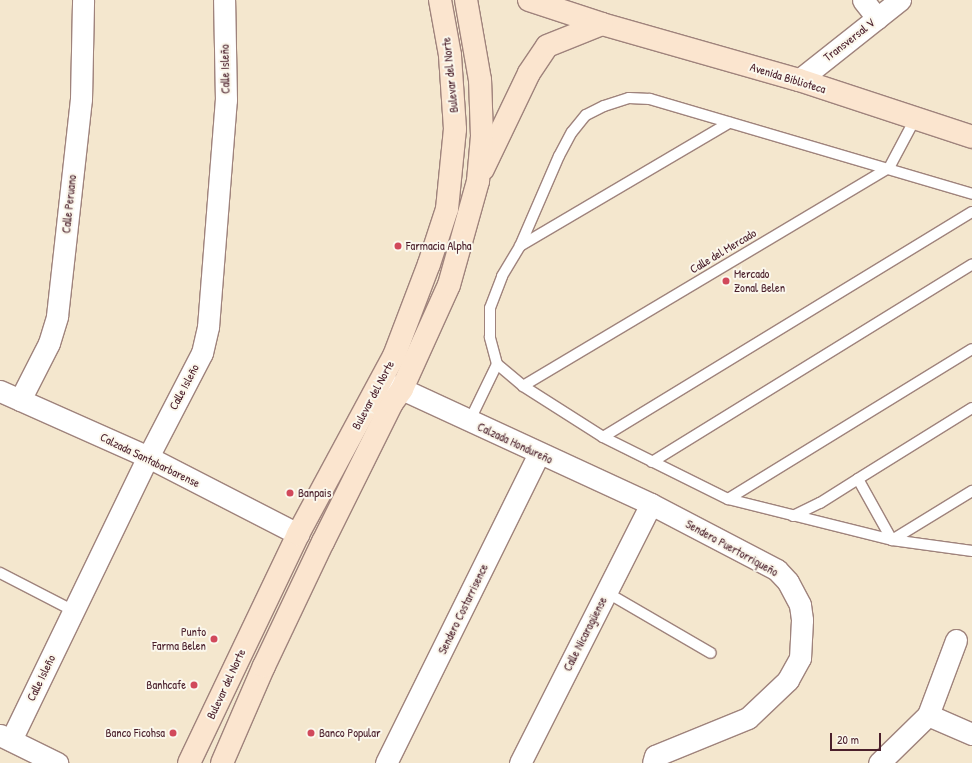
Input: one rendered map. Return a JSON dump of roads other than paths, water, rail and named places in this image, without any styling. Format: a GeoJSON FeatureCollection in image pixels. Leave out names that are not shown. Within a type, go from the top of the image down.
{"type":"FeatureCollection","features":[{"type":"Feature","properties":{"kind":"main road","name":"Bulevar del Norte"},"geometry":{"type":"LineString","coordinates":[[189,763],[298,534],[394,356],[447,209],[455,129],[450,55],[440,0]]}},
{"type":"Feature","properties":{"kind":"main road","name":"Bulevar del Norte"},"geometry":{"type":"LineString","coordinates":[[222,763],[264,666],[323,542],[402,389],[449,285],[478,181],[482,136],[480,80],[466,0]]}},
{"type":"Feature","properties":{"kind":"main road","name":"Avenida Biblioteca"},"geometry":{"type":"LineString","coordinates":[[538,1],[602,24],[799,80],[972,137]]}},
{"type":"Feature","properties":{"kind":"main road"},"geometry":{"type":"LineString","coordinates":[[478,181],[529,73],[547,46],[602,24]]}},
{"type":"Feature","properties":{"kind":"street","name":"Calle Peruano"},"geometry":{"type":"LineString","coordinates":[[20,400],[49,343],[57,316],[81,99],[83,0]]}},
{"type":"Feature","properties":{"kind":"street","name":"Calle Isleño"},"geometry":{"type":"LineString","coordinates":[[6,738],[74,611],[148,457],[202,354],[208,326],[226,100],[224,0]]}},
{"type":"Feature","properties":{"kind":"street"},"geometry":{"type":"LineString","coordinates":[[863,0],[877,18]]}},
{"type":"Feature","properties":{"kind":"street","name":"Transversal V"},"geometry":{"type":"LineString","coordinates":[[799,80],[900,0]]}},
{"type":"Feature","properties":{"kind":"street","name":"Calzada Hondureño"},"geometry":{"type":"LineString","coordinates":[[380,382],[402,389],[469,422],[651,504]]}},
{"type":"Feature","properties":{"kind":"street","name":"Calzada Santabarbarense"},"geometry":{"type":"LineString","coordinates":[[0,391],[148,457],[298,534]]}},
{"type":"Feature","properties":{"kind":"street","name":"Sendero Costarrisence"},"geometry":{"type":"LineString","coordinates":[[386,763],[539,454]]}},
{"type":"Feature","properties":{"kind":"street","name":"Calle Nicaragüense"},"geometry":{"type":"LineString","coordinates":[[520,763],[651,504]]}},
{"type":"Feature","properties":{"kind":"street","name":"Sendero Puertorriqueño"},"geometry":{"type":"LineString","coordinates":[[651,504],[777,570],[788,582],[800,605],[802,620],[800,658],[788,680],[748,718],[656,756],[653,763]]}},
{"type":"Feature","properties":{"kind":"street"},"geometry":{"type":"LineString","coordinates":[[879,763],[928,715],[956,640]]}},
{"type":"Feature","properties":{"kind":"street"},"geometry":{"type":"LineString","coordinates":[[928,715],[972,734]]}},
{"type":"Feature","properties":{"kind":"street"},"geometry":{"type":"LineString","coordinates":[[6,738],[57,763]]}},
{"type":"Feature","properties":{"kind":"lane"},"geometry":{"type":"LineString","coordinates":[[972,194],[889,168],[650,99],[629,98],[586,115],[572,132],[559,156],[520,246],[502,276],[490,308],[490,337],[497,364],[523,386],[603,437],[652,462],[728,499],[892,540],[972,551]]}},
{"type":"Feature","properties":{"kind":"lane"},"geometry":{"type":"LineString","coordinates":[[889,168],[915,118]]}},
{"type":"Feature","properties":{"kind":"lane"},"geometry":{"type":"LineString","coordinates":[[520,246],[729,123]]}},
{"type":"Feature","properties":{"kind":"lane","name":"Calle del Mercado"},"geometry":{"type":"LineString","coordinates":[[523,386],[889,168]]}},
{"type":"Feature","properties":{"kind":"lane"},"geometry":{"type":"LineString","coordinates":[[603,437],[972,212]]}},
{"type":"Feature","properties":{"kind":"lane"},"geometry":{"type":"LineString","coordinates":[[652,462],[972,264]]}},
{"type":"Feature","properties":{"kind":"lane"},"geometry":{"type":"LineString","coordinates":[[728,499],[972,349]]}},
{"type":"Feature","properties":{"kind":"lane"},"geometry":{"type":"LineString","coordinates":[[469,422],[497,364]]}},
{"type":"Feature","properties":{"kind":"lane"},"geometry":{"type":"LineString","coordinates":[[793,516],[820,503],[972,408]]}},
{"type":"Feature","properties":{"kind":"lane"},"geometry":{"type":"LineString","coordinates":[[858,479],[892,540]]}},
{"type":"Feature","properties":{"kind":"lane"},"geometry":{"type":"LineString","coordinates":[[892,540],[972,492]]}},
{"type":"Feature","properties":{"kind":"lane"},"geometry":{"type":"LineString","coordinates":[[0,573],[74,611]]}},
{"type":"Feature","properties":{"kind":"lane"},"geometry":{"type":"LineString","coordinates":[[606,592],[711,654]]}},
{"type":"Feature","properties":{"kind":"place","name":"Farmacia Alpha"},"geometry":{"type":"Point","coordinates":[398,246]}},
{"type":"Feature","properties":{"kind":"place","name":"Mercado Zonal Belen"},"geometry":{"type":"Point","coordinates":[726,281]}},
{"type":"Feature","properties":{"kind":"place","name":"Banpais"},"geometry":{"type":"Point","coordinates":[290,493]}},
{"type":"Feature","properties":{"kind":"place","name":"Punto Farma Belen"},"geometry":{"type":"Point","coordinates":[214,639]}},
{"type":"Feature","properties":{"kind":"place","name":"Banhcafe"},"geometry":{"type":"Point","coordinates":[194,685]}},
{"type":"Feature","properties":{"kind":"place","name":"Banco Ficohsa"},"geometry":{"type":"Point","coordinates":[173,733]}},
{"type":"Feature","properties":{"kind":"place","name":"Banco Popular"},"geometry":{"type":"Point","coordinates":[311,733]}}]}
